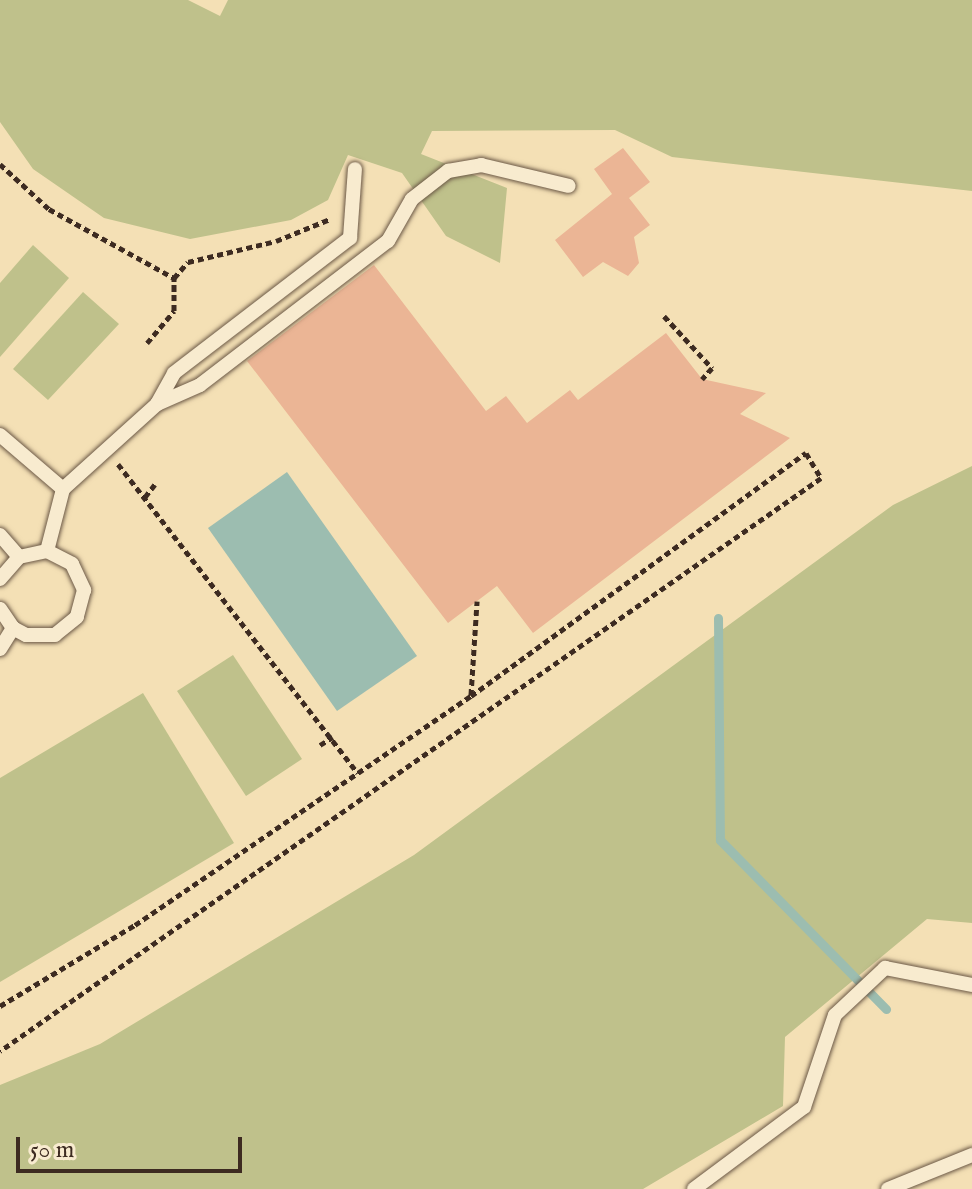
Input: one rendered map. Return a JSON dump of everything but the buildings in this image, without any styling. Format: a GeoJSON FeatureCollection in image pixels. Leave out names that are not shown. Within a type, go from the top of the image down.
{"type":"FeatureCollection","features":[{"type":"Feature","properties":{"kind":"lane"},"geometry":{"type":"LineString","coordinates":[[47,551],[63,489],[157,404],[200,385],[388,241],[412,199],[448,171],[481,165],[569,186]]}},
{"type":"Feature","properties":{"kind":"lane"},"geometry":{"type":"LineString","coordinates":[[157,404],[174,373],[350,238],[355,169]]}},
{"type":"Feature","properties":{"kind":"lane"},"geometry":{"type":"LineString","coordinates":[[0,435],[63,489]]}},
{"type":"Feature","properties":{"kind":"lane"},"geometry":{"type":"LineString","coordinates":[[0,535],[19,557]]}},
{"type":"Feature","properties":{"kind":"lane"},"geometry":{"type":"LineString","coordinates":[[0,579],[19,557],[47,551],[72,564],[84,590],[83,604],[68,628],[55,635],[41,638],[13,628],[0,609]]}},
{"type":"Feature","properties":{"kind":"lane"},"geometry":{"type":"LineString","coordinates":[[0,649],[13,628]]}},
{"type":"Feature","properties":{"kind":"lane"},"geometry":{"type":"LineString","coordinates":[[694,1189],[804,1107],[835,1015],[885,968],[972,985]]}},
{"type":"Feature","properties":{"kind":"lane"},"geometry":{"type":"LineString","coordinates":[[888,1189],[972,1155]]}},
{"type":"Feature","properties":{"kind":"path"},"geometry":{"type":"LineString","coordinates":[[0,164],[49,209],[174,278]]}},
{"type":"Feature","properties":{"kind":"path"},"geometry":{"type":"LineString","coordinates":[[147,343],[174,311],[174,278],[188,262],[276,241],[333,218],[349,219]]}},
{"type":"Feature","properties":{"kind":"path"},"geometry":{"type":"LineString","coordinates":[[664,316],[712,368],[702,379]]}},
{"type":"Feature","properties":{"kind":"path"},"geometry":{"type":"LineString","coordinates":[[106,450],[333,737],[358,773]]}},
{"type":"Feature","properties":{"kind":"path"},"geometry":{"type":"LineString","coordinates":[[0,1006],[135,925],[471,696],[806,453],[821,478],[0,1051]]}},
{"type":"Feature","properties":{"kind":"path"},"geometry":{"type":"LineString","coordinates":[[145,497],[155,484]]}},
{"type":"Feature","properties":{"kind":"path"},"geometry":{"type":"LineString","coordinates":[[471,696],[477,601]]}},
{"type":"Feature","properties":{"kind":"path"},"geometry":{"type":"LineString","coordinates":[[320,745],[333,737]]}},
{"type":"Feature","properties":{"kind":"green space"},"geometry":{"type":"Polygon","coordinates":[[[0,0],[188,0],[220,16],[228,0],[972,0],[972,191],[672,157],[615,130],[432,131],[421,154],[507,188],[500,263],[446,236],[402,173],[348,155],[328,200],[291,220],[190,239],[104,218],[33,169],[0,122],[0,0]]]}},
{"type":"Feature","properties":{"kind":"green space"},"geometry":{"type":"Polygon","coordinates":[[[33,245],[69,278],[0,357],[0,283],[33,245]]]}},
{"type":"Feature","properties":{"kind":"green space"},"geometry":{"type":"Polygon","coordinates":[[[83,292],[119,324],[48,400],[13,369],[83,292]]]}},
{"type":"Feature","properties":{"kind":"green space"},"geometry":{"type":"Polygon","coordinates":[[[972,466],[972,923],[927,919],[785,1037],[783,1106],[643,1189],[0,1189],[0,1085],[100,1044],[414,855],[893,505],[972,466]]]}},
{"type":"Feature","properties":{"kind":"green space"},"geometry":{"type":"Polygon","coordinates":[[[233,655],[302,759],[246,796],[177,691],[233,655]]]}},
{"type":"Feature","properties":{"kind":"green space"},"geometry":{"type":"Polygon","coordinates":[[[143,693],[234,843],[0,982],[0,778],[143,693]]]}},
{"type":"Feature","properties":{"kind":"shaded area"},"geometry":{"type":"Polygon","coordinates":[[[287,472],[417,656],[337,711],[208,528],[287,472]]]}},
{"type":"Feature","properties":{"kind":"waterway"},"geometry":{"type":"LineString","coordinates":[[718,618],[720,840],[886,1009]]}}]}
